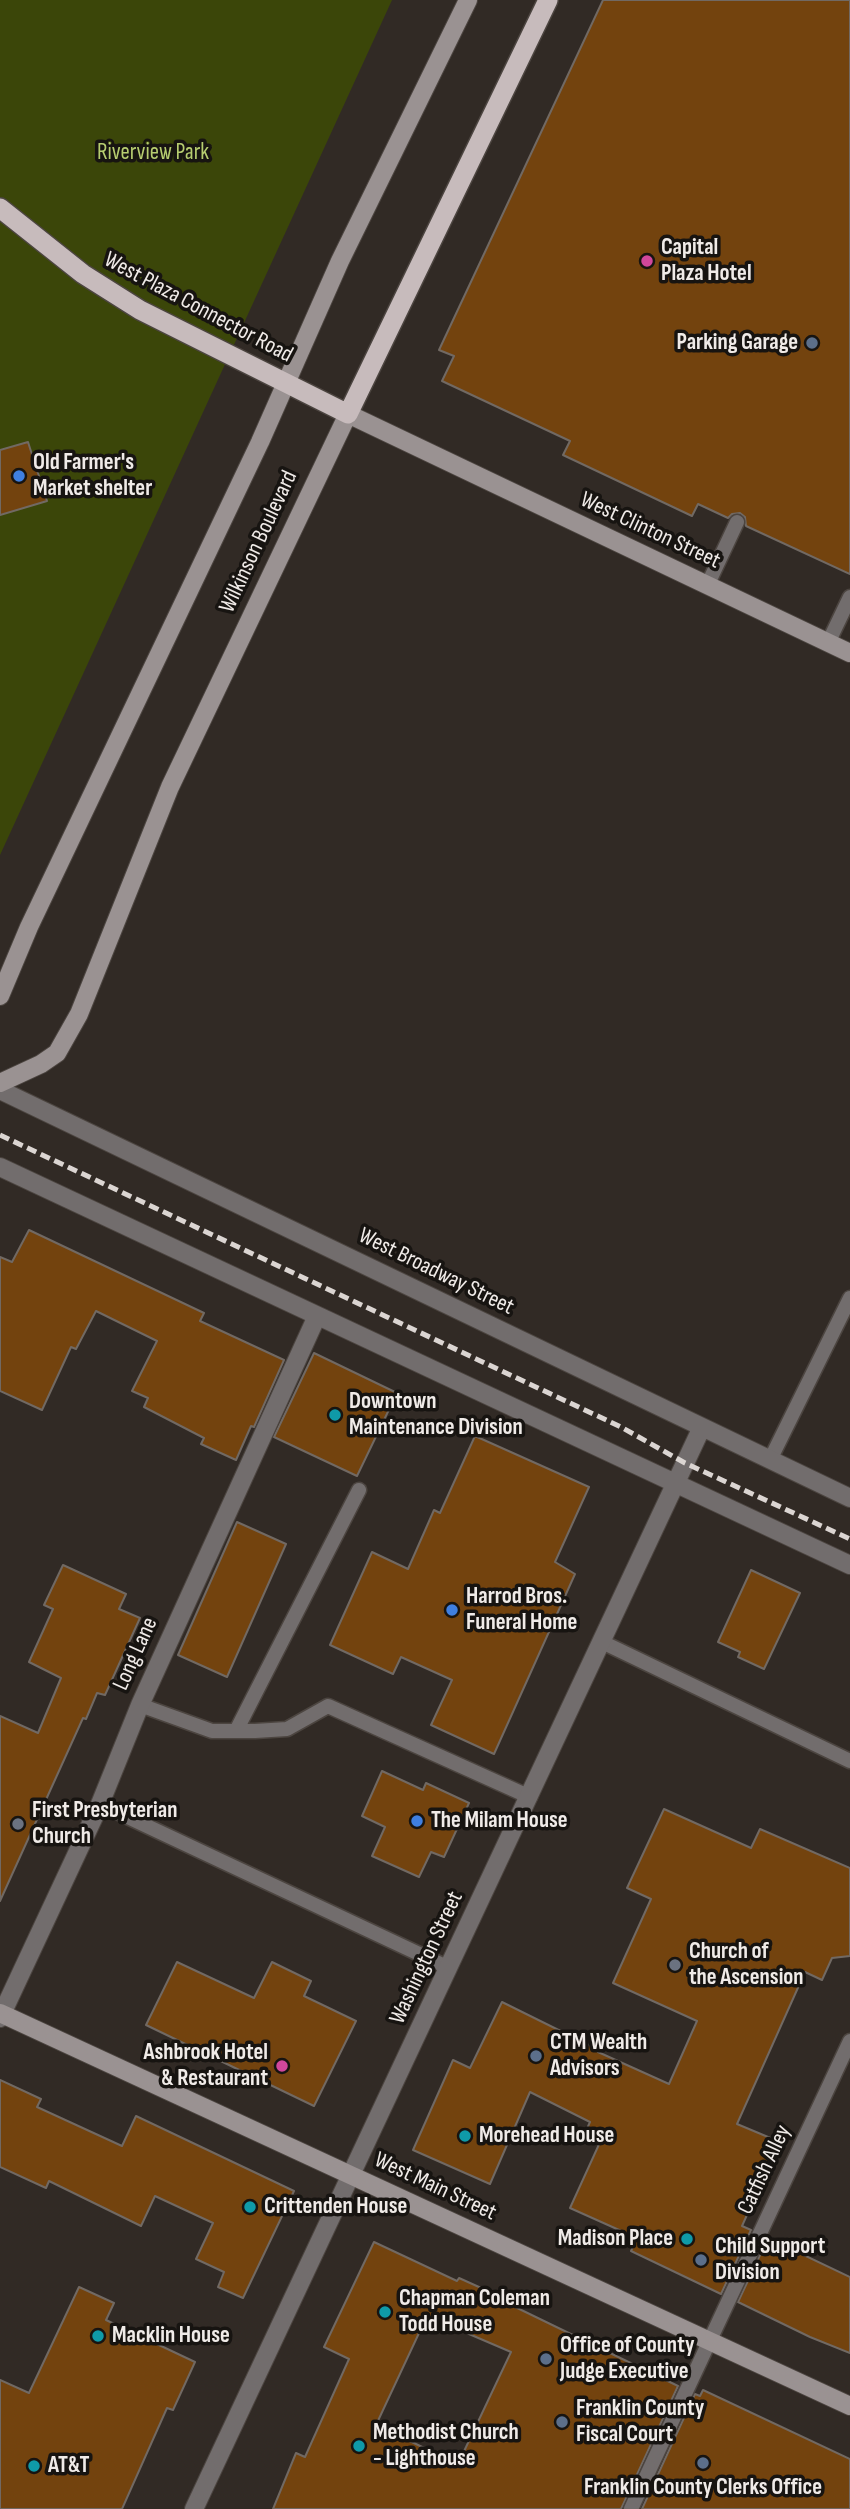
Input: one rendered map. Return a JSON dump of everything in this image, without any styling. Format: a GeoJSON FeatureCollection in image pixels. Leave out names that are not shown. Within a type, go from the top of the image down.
{"type":"FeatureCollection","features":[{"type":"Feature","properties":{"kind":"highway","name":"Wilkinson Boulevard"},"geometry":{"type":"LineString","coordinates":[[348,414],[548,0]]}},
{"type":"Feature","properties":{"kind":"highway","name":"West Plaza Connector Road"},"geometry":{"type":"LineString","coordinates":[[0,208],[83,274],[140,310],[348,414]]}},
{"type":"Feature","properties":{"kind":"main road","name":"Wilkinson Boulevard"},"geometry":{"type":"LineString","coordinates":[[0,996],[35,914],[260,442],[340,261],[468,0]]}},
{"type":"Feature","properties":{"kind":"main road","name":"Wilkinson Boulevard"},"geometry":{"type":"LineString","coordinates":[[0,1083],[41,1064],[57,1053],[79,1014],[170,787],[348,414]]}},
{"type":"Feature","properties":{"kind":"main road","name":"West Clinton Street"},"geometry":{"type":"LineString","coordinates":[[348,414],[850,653]]}},
{"type":"Feature","properties":{"kind":"main road","name":"West Main Street"},"geometry":{"type":"LineString","coordinates":[[1,2015],[850,2406]]}},
{"type":"Feature","properties":{"kind":"street","name":"West Broadway Street"},"geometry":{"type":"LineString","coordinates":[[0,1090],[850,1498]]}},
{"type":"Feature","properties":{"kind":"street"},"geometry":{"type":"LineString","coordinates":[[0,1167],[850,1565]]}},
{"type":"Feature","properties":{"kind":"street","name":"Long Lane"},"geometry":{"type":"LineString","coordinates":[[1,2015],[100,1804],[140,1704],[317,1315]]}},
{"type":"Feature","properties":{"kind":"street","name":"Washington Street"},"geometry":{"type":"LineString","coordinates":[[194,2509],[702,1427]]}},
{"type":"Feature","properties":{"kind":"lane"},"geometry":{"type":"LineString","coordinates":[[707,586],[737,522]]}},
{"type":"Feature","properties":{"kind":"lane"},"geometry":{"type":"LineString","coordinates":[[828,643],[850,597]]}},
{"type":"Feature","properties":{"kind":"lane"},"geometry":{"type":"LineString","coordinates":[[770,1460],[850,1298]]}},
{"type":"Feature","properties":{"kind":"lane"},"geometry":{"type":"LineString","coordinates":[[236,1731],[359,1490]]}},
{"type":"Feature","properties":{"kind":"lane"},"geometry":{"type":"LineString","coordinates":[[602,1642],[850,1761]]}},
{"type":"Feature","properties":{"kind":"lane"},"geometry":{"type":"LineString","coordinates":[[140,1704],[212,1731],[286,1729],[328,1706],[530,1797]]}},
{"type":"Feature","properties":{"kind":"lane"},"geometry":{"type":"LineString","coordinates":[[100,1804],[449,1968]]}},
{"type":"Feature","properties":{"kind":"lane","name":"Catfish Alley"},"geometry":{"type":"LineString","coordinates":[[631,2509],[850,2041]]}},
{"type":"Feature","properties":{"kind":"green space","name":"Riverview Park"},"geometry":{"type":"Polygon","coordinates":[[[0,0],[392,0],[0,855],[0,0]]]}},
{"type":"Feature","properties":{"kind":"building","name":"Capital Plaza Hotel"},"geometry":{"type":"Polygon","coordinates":[[[603,0],[850,0],[850,574],[746,526],[745,517],[740,513],[732,514],[728,518],[698,504],[692,516],[563,455],[570,441],[442,381],[454,356],[439,350],[603,0]]]}},
{"type":"Feature","properties":{"kind":"building","name":"Old Farmer's Market shelter"},"geometry":{"type":"Polygon","coordinates":[[[28,442],[47,501],[0,515],[0,450],[28,442]]]}},
{"type":"Feature","properties":{"kind":"building"},"geometry":{"type":"Polygon","coordinates":[[[29,1230],[204,1313],[200,1321],[284,1360],[236,1460],[201,1444],[204,1438],[144,1407],[148,1398],[132,1391],[157,1341],[96,1311],[76,1349],[71,1347],[42,1410],[0,1391],[0,1257],[12,1262],[29,1230]]]}},
{"type":"Feature","properties":{"kind":"building","name":"Downtown Maintenance Division"},"geometry":{"type":"Polygon","coordinates":[[[314,1353],[397,1393],[357,1476],[274,1437],[314,1353]]]}},
{"type":"Feature","properties":{"kind":"building","name":"Harrod Bros. Funeral Home"},"geometry":{"type":"Polygon","coordinates":[[[475,1436],[589,1487],[555,1562],[575,1574],[494,1754],[431,1725],[452,1680],[401,1657],[393,1674],[330,1645],[372,1552],[408,1569],[434,1510],[440,1513],[475,1436]]]}},
{"type":"Feature","properties":{"kind":"building"},"geometry":{"type":"Polygon","coordinates":[[[237,1522],[286,1544],[227,1677],[178,1655],[237,1522]]]}},
{"type":"Feature","properties":{"kind":"building"},"geometry":{"type":"Polygon","coordinates":[[[63,1565],[126,1594],[119,1609],[140,1618],[105,1695],[97,1693],[86,1719],[83,1718],[0,1901],[0,1716],[38,1733],[61,1678],[29,1662],[53,1609],[44,1605],[63,1565]]]}},
{"type":"Feature","properties":{"kind":"building"},"geometry":{"type":"Polygon","coordinates":[[[751,1570],[800,1593],[764,1669],[738,1657],[740,1652],[718,1642],[751,1570]]]}},
{"type":"Feature","properties":{"kind":"building","name":"The Milam House"},"geometry":{"type":"Polygon","coordinates":[[[382,1771],[423,1790],[426,1783],[469,1803],[444,1857],[431,1852],[419,1877],[372,1856],[385,1827],[362,1816],[382,1771]]]}},
{"type":"Feature","properties":{"kind":"building"},"geometry":{"type":"Polygon","coordinates":[[[664,1809],[751,1848],[760,1829],[850,1868],[850,1956],[832,1958],[822,1980],[805,1972],[737,2124],[780,2142],[742,2226],[751,2230],[721,2294],[631,2251],[637,2238],[570,2208],[601,2140],[585,2133],[590,2122],[530,2092],[490,2184],[413,2150],[453,2060],[470,2068],[502,2002],[599,2050],[598,2052],[669,2084],[697,2021],[613,1983],[651,1899],[627,1888],[664,1809]]]}},
{"type":"Feature","properties":{"kind":"building","name":"Ashbrook Hotel & Restaurant"},"geometry":{"type":"Polygon","coordinates":[[[177,1962],[254,1998],[272,1962],[311,1981],[304,1996],[356,2021],[314,2106],[146,2025],[177,1962]]]}},
{"type":"Feature","properties":{"kind":"building","name":"Crittenden House"},"geometry":{"type":"Polygon","coordinates":[[[0,2080],[41,2099],[37,2107],[122,2146],[136,2116],[294,2191],[243,2298],[218,2287],[224,2272],[196,2259],[213,2223],[155,2196],[141,2226],[49,2181],[46,2188],[0,2167],[0,2080]]]}},
{"type":"Feature","properties":{"kind":"building"},"geometry":{"type":"Polygon","coordinates":[[[768,2238],[850,2277],[850,2353],[738,2302],[768,2238]]]}},
{"type":"Feature","properties":{"kind":"building"},"geometry":{"type":"Polygon","coordinates":[[[374,2242],[457,2281],[459,2278],[510,2301],[509,2304],[678,2386],[621,2509],[273,2509],[296,2453],[305,2457],[349,2359],[324,2347],[374,2242]],[[427,2316],[376,2425],[458,2464],[511,2352],[427,2316]]]}},
{"type":"Feature","properties":{"kind":"building"},"geometry":{"type":"Polygon","coordinates":[[[79,2287],[114,2303],[106,2320],[195,2362],[173,2410],[167,2408],[122,2509],[0,2509],[0,2380],[29,2393],[79,2287]]]}},
{"type":"Feature","properties":{"kind":"building"},"geometry":{"type":"Polygon","coordinates":[[[703,2390],[850,2459],[850,2509],[642,2509],[695,2394],[700,2396],[703,2390]]]}},
{"type":"Feature","properties":{"kind":"railway"},"geometry":{"type":"LineString","coordinates":[[0,1135],[621,1427],[685,1463],[850,1539]]}},
{"type":"Feature","properties":{"kind":"place","name":"Capital Plaza Hotel"},"geometry":{"type":"Point","coordinates":[647,261]}},
{"type":"Feature","properties":{"kind":"place","name":"Parking Garage"},"geometry":{"type":"Point","coordinates":[812,343]}},
{"type":"Feature","properties":{"kind":"place","name":"Old Farmer's Market shelter"},"geometry":{"type":"Point","coordinates":[19,476]}},
{"type":"Feature","properties":{"kind":"place","name":"Downtown Maintenance Division"},"geometry":{"type":"Point","coordinates":[335,1415]}},
{"type":"Feature","properties":{"kind":"place","name":"Harrod Bros. Funeral Home"},"geometry":{"type":"Point","coordinates":[452,1610]}},
{"type":"Feature","properties":{"kind":"place","name":"The Milam House"},"geometry":{"type":"Point","coordinates":[417,1821]}},
{"type":"Feature","properties":{"kind":"place","name":"First Presbyterian Church"},"geometry":{"type":"Point","coordinates":[18,1824]}},
{"type":"Feature","properties":{"kind":"place","name":"Church of the Ascension"},"geometry":{"type":"Point","coordinates":[675,1965]}},
{"type":"Feature","properties":{"kind":"place","name":"CTM Wealth Advisors"},"geometry":{"type":"Point","coordinates":[536,2056]}},
{"type":"Feature","properties":{"kind":"place","name":"Ashbrook Hotel & Restaurant"},"geometry":{"type":"Point","coordinates":[282,2066]}},
{"type":"Feature","properties":{"kind":"place","name":"Morehead House"},"geometry":{"type":"Point","coordinates":[465,2136]}},
{"type":"Feature","properties":{"kind":"place","name":"Crittenden House"},"geometry":{"type":"Point","coordinates":[250,2207]}},
{"type":"Feature","properties":{"kind":"place","name":"Madison Place"},"geometry":{"type":"Point","coordinates":[687,2239]}},
{"type":"Feature","properties":{"kind":"place","name":"Child Support Division"},"geometry":{"type":"Point","coordinates":[701,2260]}},
{"type":"Feature","properties":{"kind":"place","name":"Chapman Coleman Todd House"},"geometry":{"type":"Point","coordinates":[385,2312]}},
{"type":"Feature","properties":{"kind":"place","name":"Macklin House"},"geometry":{"type":"Point","coordinates":[98,2336]}},
{"type":"Feature","properties":{"kind":"place","name":"Office of County Judge Executive"},"geometry":{"type":"Point","coordinates":[546,2359]}},
{"type":"Feature","properties":{"kind":"place","name":"Franklin County Fiscal Court"},"geometry":{"type":"Point","coordinates":[562,2422]}},
{"type":"Feature","properties":{"kind":"place","name":"Methodist Church - Lighthouse"},"geometry":{"type":"Point","coordinates":[359,2446]}},
{"type":"Feature","properties":{"kind":"place","name":"Franklin County Clerks Office"},"geometry":{"type":"Point","coordinates":[703,2463]}},
{"type":"Feature","properties":{"kind":"place","name":"AT&T"},"geometry":{"type":"Point","coordinates":[34,2466]}}]}
